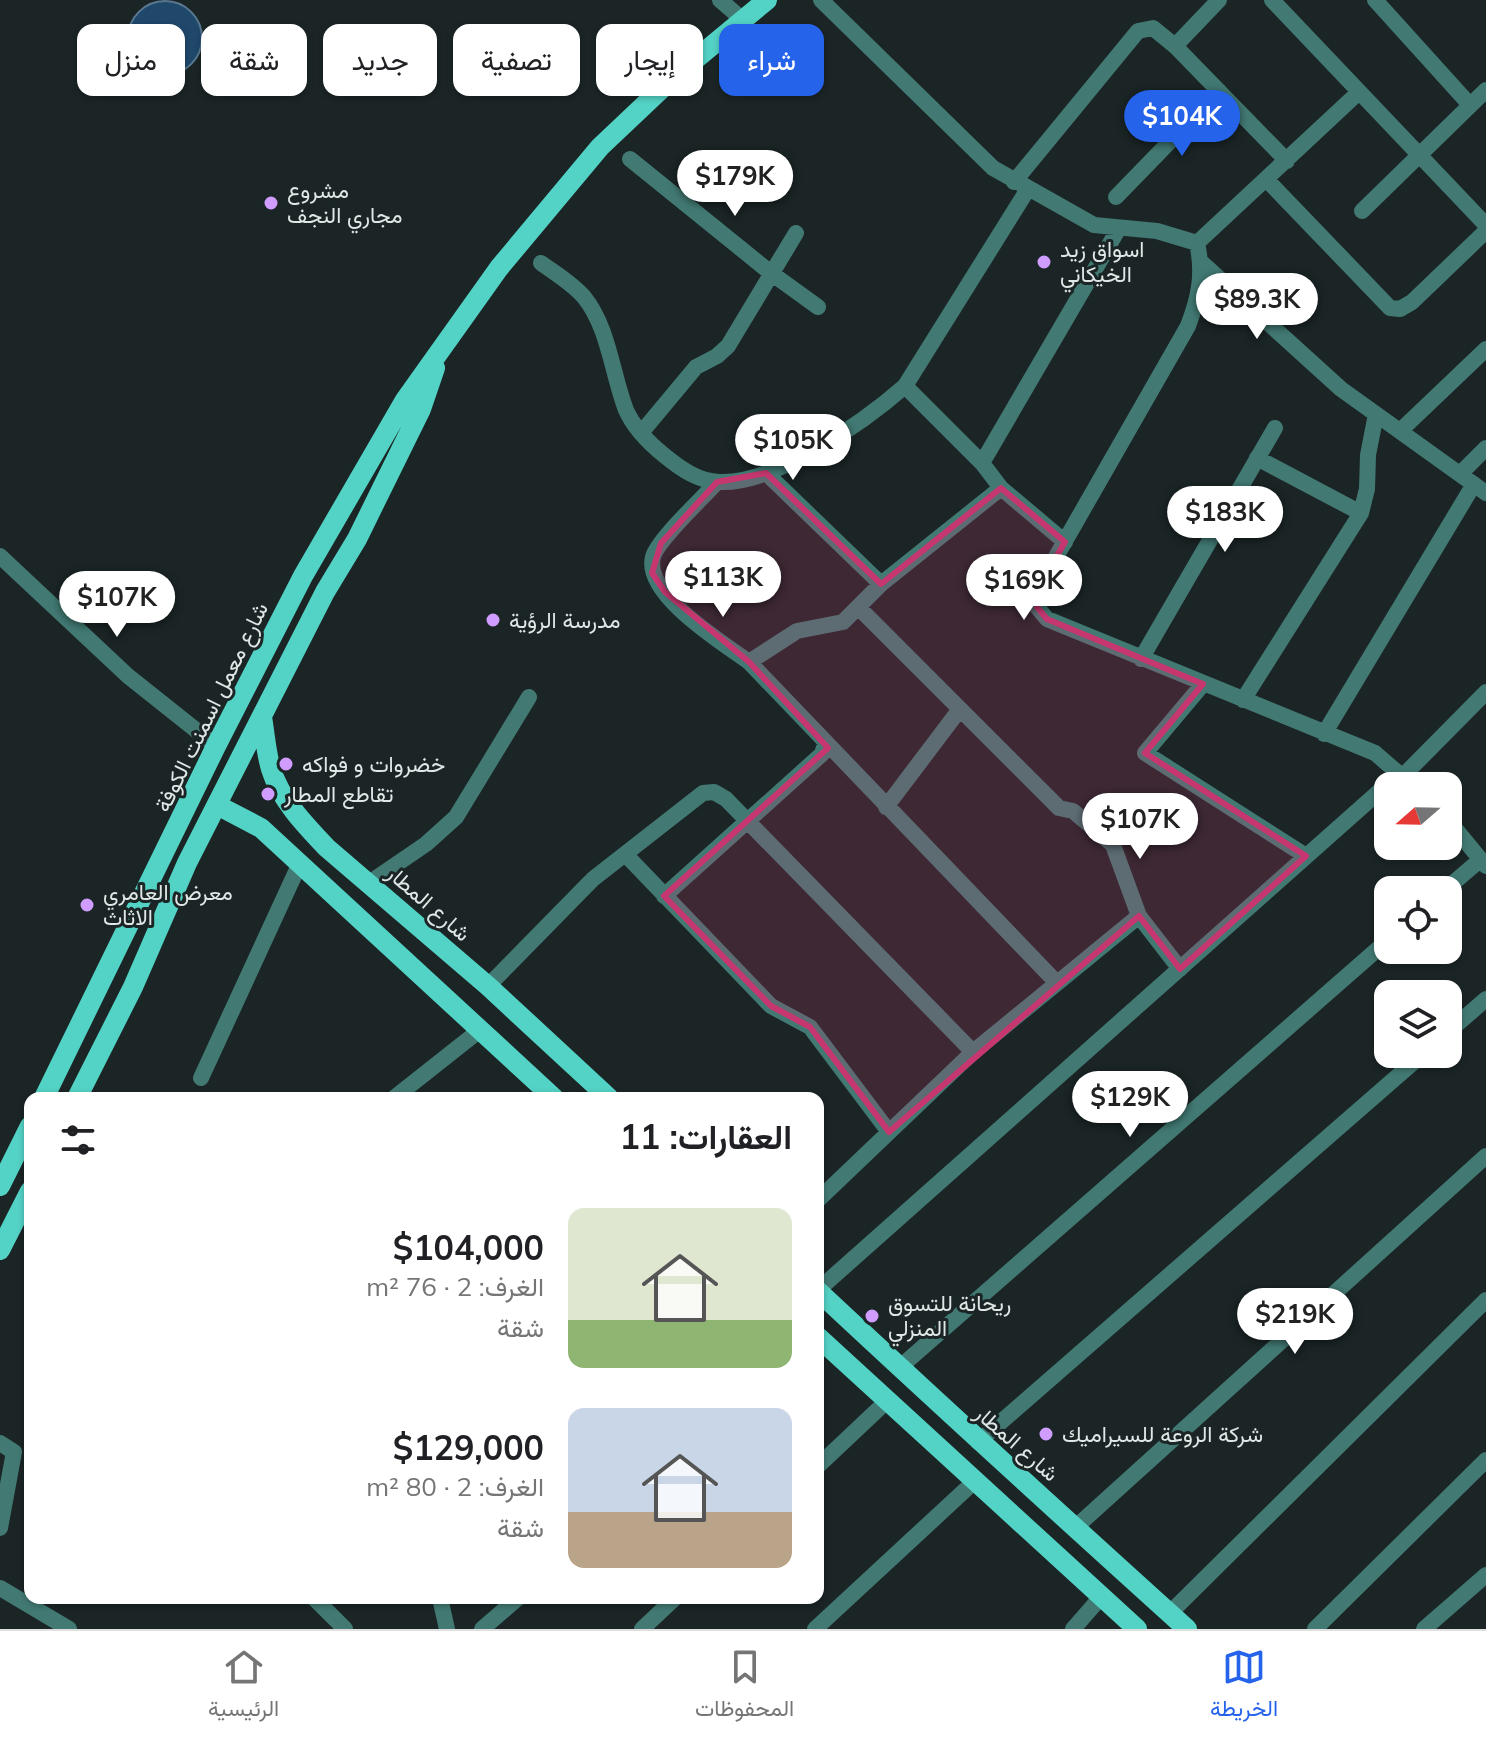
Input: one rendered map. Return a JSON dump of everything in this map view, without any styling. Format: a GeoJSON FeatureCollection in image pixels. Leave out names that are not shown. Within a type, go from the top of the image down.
{"type":"FeatureCollection","features":[{"type":"Feature","properties":{"kind":"main road","name":"شارع معمل اسمنت الكوفة"},"geometry":{"type":"LineString","coordinates":[[47,1092],[303,576],[405,400],[499,268],[600,147],[674,77],[767,0]]}},
{"type":"Feature","properties":{"kind":"main road","name":"شارع معمل اسمنت الكوفة"},"geometry":{"type":"LineString","coordinates":[[80,1092],[133,987],[187,863],[325,592],[357,539],[421,409],[442,349]]}},
{"type":"Feature","properties":{"kind":"main road"},"geometry":{"type":"LineString","coordinates":[[303,576],[320,581],[325,592]]}},
{"type":"Feature","properties":{"kind":"main road","name":"شارع المطار"},"geometry":{"type":"LineString","coordinates":[[262,717],[271,770],[285,797],[327,848],[488,986],[603,1092]]}},
{"type":"Feature","properties":{"kind":"main road"},"geometry":{"type":"LineString","coordinates":[[217,805],[261,828],[547,1092]]}},
{"type":"Feature","properties":{"kind":"main road"},"geometry":{"type":"LineString","coordinates":[[0,1186],[24,1138]]}},
{"type":"Feature","properties":{"kind":"main road"},"geometry":{"type":"LineString","coordinates":[[0,1250],[24,1203]]}},
{"type":"Feature","properties":{"kind":"main road","name":"شارع المطار"},"geometry":{"type":"LineString","coordinates":[[824,1297],[978,1442],[1077,1526],[1187,1629]]}},
{"type":"Feature","properties":{"kind":"main road"},"geometry":{"type":"LineString","coordinates":[[841,1358],[856,1350],[864,1334]]}},
{"type":"Feature","properties":{"kind":"main road"},"geometry":{"type":"LineString","coordinates":[[824,1343],[1137,1629]]}},
{"type":"Feature","properties":{"kind":"main road"},"geometry":{"type":"LineString","coordinates":[[892,1404],[902,1390],[914,1382]]}},
{"type":"Feature","properties":{"kind":"street"},"geometry":{"type":"LineString","coordinates":[[720,0],[743,20]]}},
{"type":"Feature","properties":{"kind":"street"},"geometry":{"type":"LineString","coordinates":[[821,0],[993,168],[1094,225],[1157,231],[1197,243]]}},
{"type":"Feature","properties":{"kind":"street"},"geometry":{"type":"LineString","coordinates":[[1175,46],[1219,0]]}},
{"type":"Feature","properties":{"kind":"street"},"geometry":{"type":"LineString","coordinates":[[1266,179],[1390,308],[1400,309],[1412,302],[1486,228],[1272,0]]}},
{"type":"Feature","properties":{"kind":"street"},"geometry":{"type":"LineString","coordinates":[[1375,0],[1470,105]]}},
{"type":"Feature","properties":{"kind":"street"},"geometry":{"type":"LineString","coordinates":[[541,263],[583,296],[595,315],[627,412],[641,433],[681,469],[694,476],[717,482],[740,480],[766,473],[826,444],[885,404],[905,386],[1021,186],[1138,31],[1153,28],[1175,46],[1287,161]]}},
{"type":"Feature","properties":{"kind":"street"},"geometry":{"type":"LineString","coordinates":[[1362,211],[1486,90]]}},
{"type":"Feature","properties":{"kind":"street"},"geometry":{"type":"LineString","coordinates":[[1116,197],[1219,91]]}},
{"type":"Feature","properties":{"kind":"street"},"geometry":{"type":"LineString","coordinates":[[1197,243],[1359,92]]}},
{"type":"Feature","properties":{"kind":"street"},"geometry":{"type":"LineString","coordinates":[[630,159],[818,307]]}},
{"type":"Feature","properties":{"kind":"street"},"geometry":{"type":"LineString","coordinates":[[982,463],[1119,228]]}},
{"type":"Feature","properties":{"kind":"street"},"geometry":{"type":"LineString","coordinates":[[641,433],[696,367],[728,346],[796,233]]}},
{"type":"Feature","properties":{"kind":"street"},"geometry":{"type":"LineString","coordinates":[[1197,243],[1201,262],[1199,298],[1188,326],[1037,590],[1037,607],[1047,619],[1375,753],[1397,772]]}},
{"type":"Feature","properties":{"kind":"street"},"geometry":{"type":"LineString","coordinates":[[1201,262],[1307,360],[1480,488],[1324,734]]}},
{"type":"Feature","properties":{"kind":"street"},"geometry":{"type":"LineString","coordinates":[[1400,431],[1486,349]]}},
{"type":"Feature","properties":{"kind":"street"},"geometry":{"type":"LineString","coordinates":[[905,386],[982,463],[1001,488],[1065,542]]}},
{"type":"Feature","properties":{"kind":"street"},"geometry":{"type":"LineString","coordinates":[[1243,700],[1361,513],[1376,414]]}},
{"type":"Feature","properties":{"kind":"street"},"geometry":{"type":"LineString","coordinates":[[1141,659],[1275,428]]}},
{"type":"Feature","properties":{"kind":"street"},"geometry":{"type":"LineString","coordinates":[[1460,474],[1486,448]]}},
{"type":"Feature","properties":{"kind":"street"},"geometry":{"type":"LineString","coordinates":[[1257,458],[1361,513]]}},
{"type":"Feature","properties":{"kind":"street"},"geometry":{"type":"LineString","coordinates":[[766,473],[881,584]]}},
{"type":"Feature","properties":{"kind":"street"},"geometry":{"type":"LineString","coordinates":[[717,482],[661,543],[653,556],[652,573],[682,611],[749,662],[820,733],[825,744],[1057,983]]}},
{"type":"Feature","properties":{"kind":"street"},"geometry":{"type":"LineString","coordinates":[[749,662],[797,631],[843,622],[881,584],[1001,488]]}},
{"type":"Feature","properties":{"kind":"street"},"geometry":{"type":"LineString","coordinates":[[0,556],[128,676],[216,746]]}},
{"type":"Feature","properties":{"kind":"street"},"geometry":{"type":"LineString","coordinates":[[858,607],[1059,808],[1073,811],[1113,845],[1139,916],[1180,969]]}},
{"type":"Feature","properties":{"kind":"street"},"geometry":{"type":"LineString","coordinates":[[1203,684],[1145,753],[1306,856]]}},
{"type":"Feature","properties":{"kind":"street"},"geometry":{"type":"LineString","coordinates":[[1412,772],[1486,692]]}},
{"type":"Feature","properties":{"kind":"street"},"geometry":{"type":"LineString","coordinates":[[369,883],[426,844],[456,817],[529,697]]}},
{"type":"Feature","properties":{"kind":"street"},"geometry":{"type":"LineString","coordinates":[[886,807],[960,709]]}},
{"type":"Feature","properties":{"kind":"street"},"geometry":{"type":"LineString","coordinates":[[664,896],[822,754],[825,744]]}},
{"type":"Feature","properties":{"kind":"street"},"geometry":{"type":"LineString","coordinates":[[488,986],[593,879],[703,793],[714,792],[726,799],[973,1052]]}},
{"type":"Feature","properties":{"kind":"street"},"geometry":{"type":"LineString","coordinates":[[824,1286],[1306,856],[1374,803]]}},
{"type":"Feature","properties":{"kind":"street"},"geometry":{"type":"LineString","coordinates":[[1462,837],[1483,863],[1462,878]]}},
{"type":"Feature","properties":{"kind":"street"},"geometry":{"type":"LineString","coordinates":[[625,854],[771,1006],[810,1027],[889,1132]]}},
{"type":"Feature","properties":{"kind":"street"},"geometry":{"type":"LineString","coordinates":[[201,1078],[300,863]]}},
{"type":"Feature","properties":{"kind":"street"},"geometry":{"type":"LineString","coordinates":[[824,1194],[973,1052],[1139,916]]}},
{"type":"Feature","properties":{"kind":"street"},"geometry":{"type":"LineString","coordinates":[[899,1368],[1374,952]]}},
{"type":"Feature","properties":{"kind":"street"},"geometry":{"type":"LineString","coordinates":[[1462,1020],[1486,999]]}},
{"type":"Feature","properties":{"kind":"street"},"geometry":{"type":"LineString","coordinates":[[402,1092],[480,1030]]}},
{"type":"Feature","properties":{"kind":"street"},"geometry":{"type":"LineString","coordinates":[[978,1442],[1407,1068]]}},
{"type":"Feature","properties":{"kind":"street"},"geometry":{"type":"LineString","coordinates":[[1077,1526],[1486,1156]]}},
{"type":"Feature","properties":{"kind":"street"},"geometry":{"type":"LineString","coordinates":[[1170,1613],[1486,1300]]}},
{"type":"Feature","properties":{"kind":"street"},"geometry":{"type":"LineString","coordinates":[[824,1461],[892,1404]]}},
{"type":"Feature","properties":{"kind":"street"},"geometry":{"type":"LineString","coordinates":[[0,1528],[15,1450]]}},
{"type":"Feature","properties":{"kind":"street"},"geometry":{"type":"LineString","coordinates":[[1315,1629],[1486,1460]]}},
{"type":"Feature","properties":{"kind":"street"},"geometry":{"type":"LineString","coordinates":[[815,1629],[976,1480]]}},
{"type":"Feature","properties":{"kind":"street"},"geometry":{"type":"LineString","coordinates":[[1424,1629],[1486,1575]]}},
{"type":"Feature","properties":{"kind":"street"},"geometry":{"type":"LineString","coordinates":[[0,1588],[24,1602]]}},
{"type":"Feature","properties":{"kind":"street"},"geometry":{"type":"LineString","coordinates":[[1073,1629],[1101,1597]]}},
{"type":"Feature","properties":{"kind":"street"},"geometry":{"type":"LineString","coordinates":[[27,1604],[69,1629]]}},
{"type":"Feature","properties":{"kind":"street"},"geometry":{"type":"LineString","coordinates":[[319,1604],[337,1626]]}},
{"type":"Feature","properties":{"kind":"street"},"geometry":{"type":"LineString","coordinates":[[441,1604],[447,1629]]}},
{"type":"Feature","properties":{"kind":"street"},"geometry":{"type":"LineString","coordinates":[[482,1629],[511,1604]]}},
{"type":"Feature","properties":{"kind":"street"},"geometry":{"type":"LineString","coordinates":[[642,1629],[669,1604]]}},
{"type":"Feature","properties":{"kind":"highlighted area"},"geometry":{"type":"Polygon","coordinates":[[[766,473],[881,584],[1001,488],[1065,542],[1037,590],[1037,607],[1047,619],[1203,684],[1145,753],[1306,856],[1180,969],[1139,916],[889,1132],[810,1027],[771,1006],[664,896],[828,748],[749,662],[665,592],[652,573],[661,543],[717,482],[766,473]]]}},
{"type":"Feature","properties":{"kind":"water"},"geometry":{"type":"Polygon","coordinates":[[[165,1],[179,4],[191,12],[199,24],[199,52],[185,68],[185,24],[131,24],[139,12],[151,4],[165,1]]]}},
{"type":"Feature","properties":{"kind":"place","name":"مشروع مجاري النجف"},"geometry":{"type":"Point","coordinates":[271,203]}},
{"type":"Feature","properties":{"kind":"place","name":"اسواق زيد الخيكاني"},"geometry":{"type":"Point","coordinates":[1044,262]}},
{"type":"Feature","properties":{"kind":"place","name":"مدرسة الرؤية"},"geometry":{"type":"Point","coordinates":[493,620]}},
{"type":"Feature","properties":{"kind":"place","name":"خضروات و فواكه"},"geometry":{"type":"Point","coordinates":[286,764]}},
{"type":"Feature","properties":{"kind":"place","name":"تقاطع المطار"},"geometry":{"type":"Point","coordinates":[268,794]}},
{"type":"Feature","properties":{"kind":"place","name":"معرض العامري الاثاث"},"geometry":{"type":"Point","coordinates":[87,905]}},
{"type":"Feature","properties":{"kind":"place","name":"ريحانة للتسوق المنزلي"},"geometry":{"type":"Point","coordinates":[872,1316]}},
{"type":"Feature","properties":{"kind":"place","name":"شركة الروعة للسيراميك"},"geometry":{"type":"Point","coordinates":[1046,1434]}}]}
